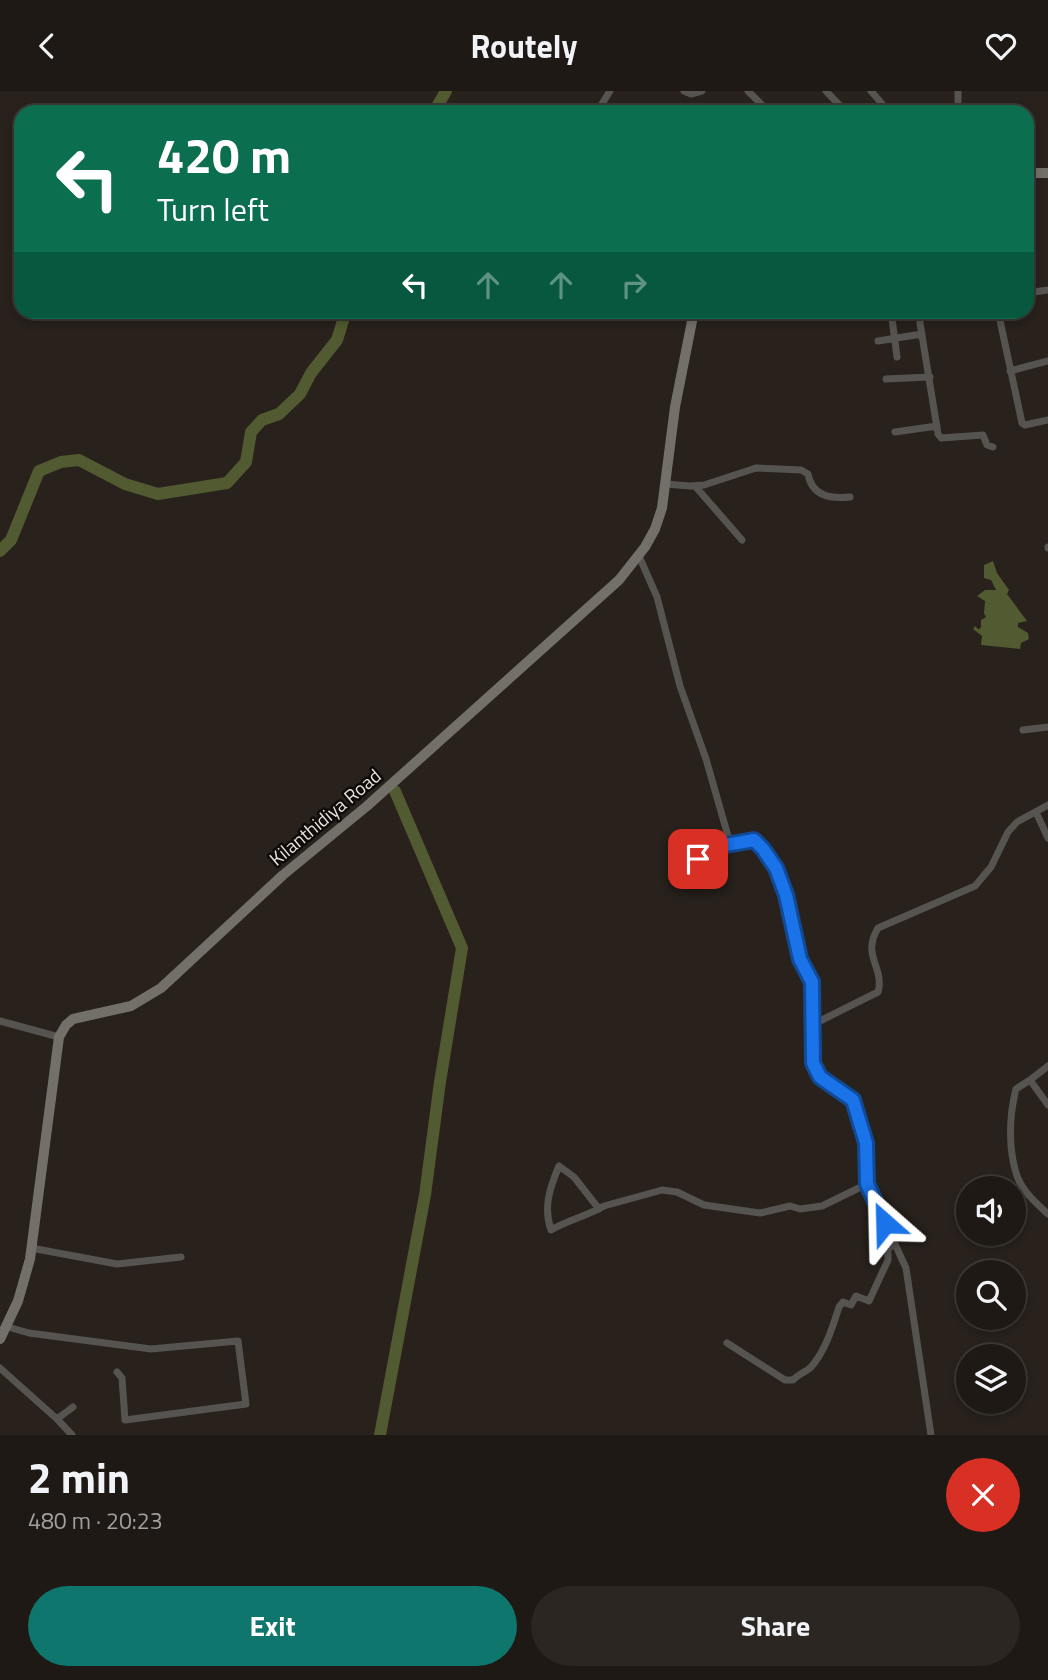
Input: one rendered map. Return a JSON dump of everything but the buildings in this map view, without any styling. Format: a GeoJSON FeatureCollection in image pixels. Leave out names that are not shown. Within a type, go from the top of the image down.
{"type":"FeatureCollection","features":[{"type":"Feature","properties":{"kind":"street"},"geometry":{"type":"LineString","coordinates":[[684,91],[691,95],[702,91]]}},
{"type":"Feature","properties":{"kind":"street"},"geometry":{"type":"LineString","coordinates":[[748,91],[762,105]]}},
{"type":"Feature","properties":{"kind":"street"},"geometry":{"type":"LineString","coordinates":[[826,91],[839,105]]}},
{"type":"Feature","properties":{"kind":"street"},"geometry":{"type":"LineString","coordinates":[[871,91],[883,105]]}},
{"type":"Feature","properties":{"kind":"street","name":"Kilanthidiya Road"},"geometry":{"type":"LineString","coordinates":[[59,1037],[66,1025],[74,1019],[131,1006],[161,988],[175,972],[283,875],[367,806],[619,580],[639,556],[655,529],[662,508],[675,407],[692,319]]}},
{"type":"Feature","properties":{"kind":"street"},"geometry":{"type":"LineString","coordinates":[[892,319],[897,357]]}},
{"type":"Feature","properties":{"kind":"street"},"geometry":{"type":"LineString","coordinates":[[921,319],[938,434],[941,438],[983,435],[988,445],[993,447]]}},
{"type":"Feature","properties":{"kind":"street"},"geometry":{"type":"LineString","coordinates":[[1000,319],[1022,423],[1026,425],[1048,420]]}},
{"type":"Feature","properties":{"kind":"street"},"geometry":{"type":"LineString","coordinates":[[878,341],[922,334]]}},
{"type":"Feature","properties":{"kind":"street"},"geometry":{"type":"LineString","coordinates":[[1010,371],[1047,365]]}},
{"type":"Feature","properties":{"kind":"street"},"geometry":{"type":"LineString","coordinates":[[886,379],[930,377]]}},
{"type":"Feature","properties":{"kind":"street"},"geometry":{"type":"LineString","coordinates":[[895,432],[937,426]]}},
{"type":"Feature","properties":{"kind":"street"},"geometry":{"type":"LineString","coordinates":[[665,484],[695,486],[756,468],[801,470],[808,474],[813,489],[819,493],[836,498],[850,497]]}},
{"type":"Feature","properties":{"kind":"street"},"geometry":{"type":"LineString","coordinates":[[695,486],[742,540]]}},
{"type":"Feature","properties":{"kind":"street"},"geometry":{"type":"LineString","coordinates":[[639,556],[657,597],[680,686],[706,759],[730,843]]}},
{"type":"Feature","properties":{"kind":"street"},"geometry":{"type":"LineString","coordinates":[[1023,730],[1048,727]]}},
{"type":"Feature","properties":{"kind":"street"},"geometry":{"type":"LineString","coordinates":[[812,1019],[820,1021],[878,992],[880,983],[870,946],[878,928],[975,886],[991,867],[1008,832],[1017,822],[1048,805]]}},
{"type":"Feature","properties":{"kind":"street"},"geometry":{"type":"LineString","coordinates":[[1036,812],[1048,838]]}},
{"type":"Feature","properties":{"kind":"street"},"geometry":{"type":"LineString","coordinates":[[692,881],[698,859],[709,848],[730,843],[754,840],[776,868],[786,895],[800,959],[812,982],[813,1063],[820,1077],[853,1100],[866,1143],[867,1184],[906,1268],[931,1435]]}},
{"type":"Feature","properties":{"kind":"street"},"geometry":{"type":"LineString","coordinates":[[0,1021],[59,1037],[31,1248],[18,1301],[0,1339]]}},
{"type":"Feature","properties":{"kind":"street"},"geometry":{"type":"LineString","coordinates":[[1048,1066],[1016,1089],[1011,1111],[1011,1140],[1017,1176],[1029,1196],[1048,1214]]}},
{"type":"Feature","properties":{"kind":"street"},"geometry":{"type":"LineString","coordinates":[[1030,1080],[1048,1105]]}},
{"type":"Feature","properties":{"kind":"street"},"geometry":{"type":"LineString","coordinates":[[599,1209],[574,1177],[559,1166],[547,1204],[551,1230],[599,1209],[662,1190],[677,1192],[704,1205],[760,1213],[790,1206],[811,1209],[832,1203],[867,1184]]}},
{"type":"Feature","properties":{"kind":"street"},"geometry":{"type":"LineString","coordinates":[[727,1343],[785,1380],[793,1380],[800,1373],[809,1370],[821,1352],[843,1302],[851,1305],[856,1296],[869,1301],[888,1260],[888,1250],[894,1242]]}},
{"type":"Feature","properties":{"kind":"street"},"geometry":{"type":"LineString","coordinates":[[31,1248],[117,1265],[181,1257]]}},
{"type":"Feature","properties":{"kind":"street"},"geometry":{"type":"LineString","coordinates":[[8,1327],[29,1333],[152,1349],[238,1341],[246,1404],[125,1420],[122,1378],[117,1372]]}},
{"type":"Feature","properties":{"kind":"street"},"geometry":{"type":"LineString","coordinates":[[0,1368],[72,1435]]}},
{"type":"Feature","properties":{"kind":"street"},"geometry":{"type":"LineString","coordinates":[[57,1419],[73,1407]]}},
{"type":"Feature","properties":{"kind":"shaded area"},"geometry":{"type":"Polygon","coordinates":[[[993,561],[997,573],[1009,590],[1007,594],[1027,621],[1018,623],[1018,627],[1028,633],[1029,639],[1021,643],[1020,649],[981,645],[982,636],[973,629],[975,626],[981,628],[981,620],[986,617],[985,601],[977,596],[985,590],[996,590],[991,580],[984,578],[984,565],[993,561]]]}},
{"type":"Feature","properties":{"kind":"waterway"},"geometry":{"type":"LineString","coordinates":[[438,105],[446,91]]}},
{"type":"Feature","properties":{"kind":"waterway"},"geometry":{"type":"LineString","coordinates":[[0,551],[11,540],[39,471],[61,462],[79,460],[125,484],[158,494],[227,483],[246,462],[251,432],[262,420],[279,414],[300,394],[311,373],[337,340],[344,319]]}},
{"type":"Feature","properties":{"kind":"waterway"},"geometry":{"type":"LineString","coordinates":[[380,1435],[425,1195],[462,948],[395,791]]}},
{"type":"Feature","properties":{"kind":"route"},"geometry":{"type":"LineString","coordinates":[[698,859],[709,848],[754,840],[776,868],[786,895],[800,959],[812,982],[813,1063],[820,1077],[853,1100],[866,1143],[867,1184],[885,1223]]}}]}
